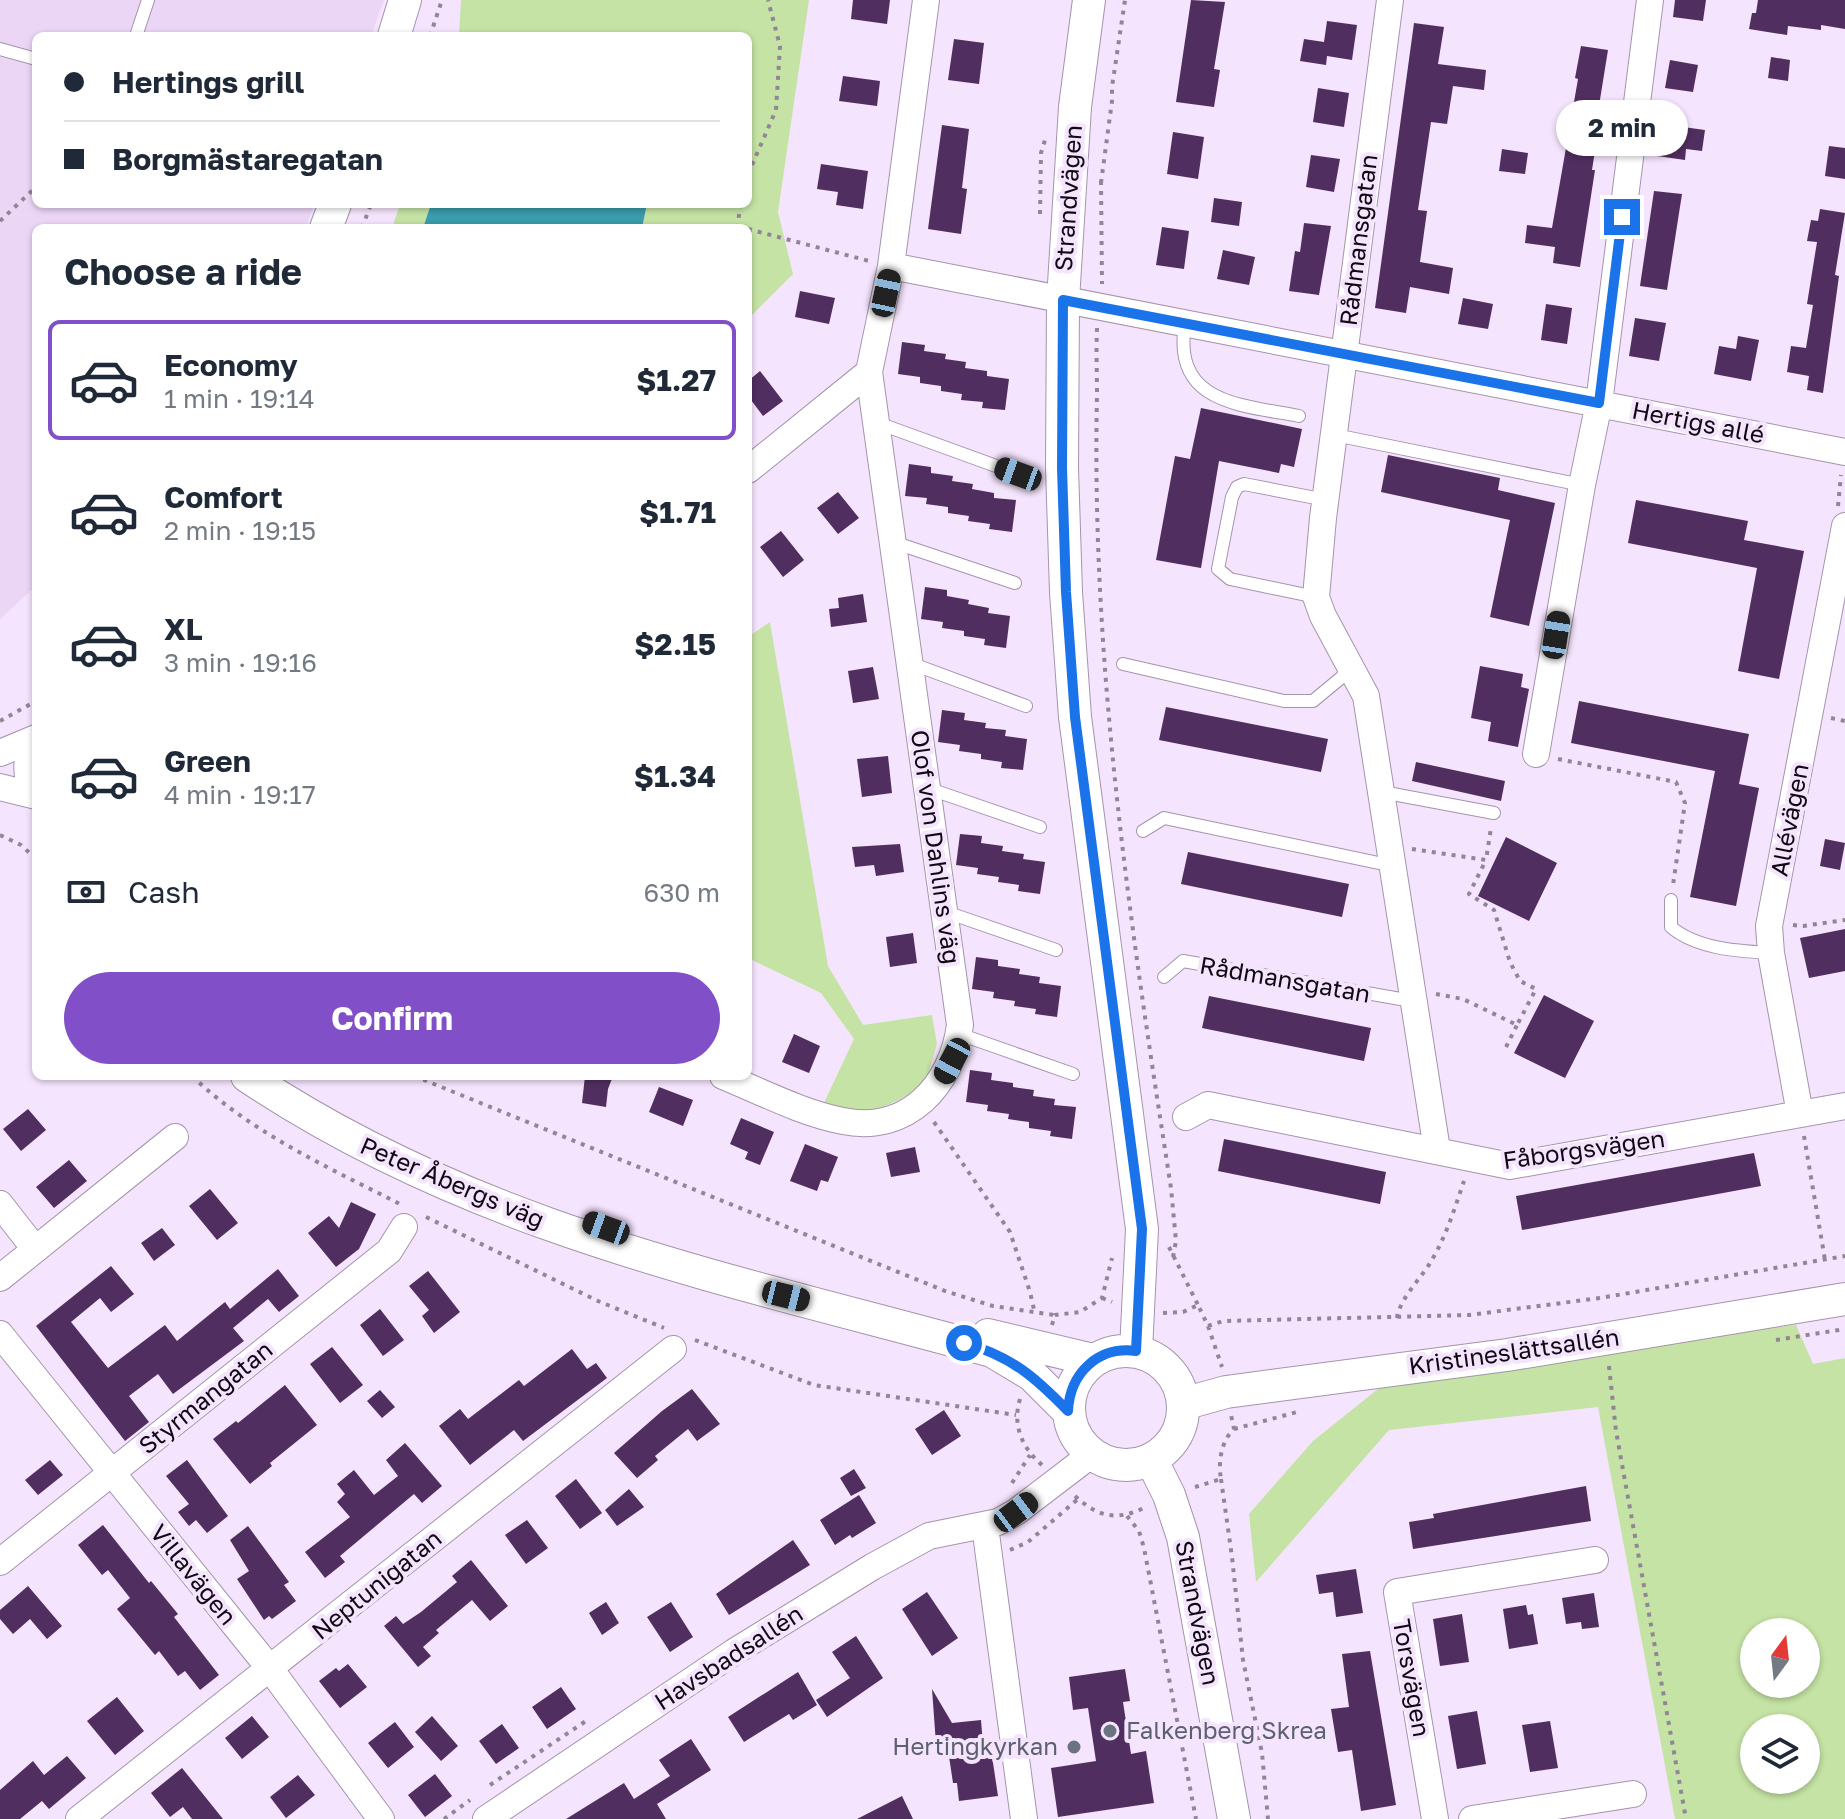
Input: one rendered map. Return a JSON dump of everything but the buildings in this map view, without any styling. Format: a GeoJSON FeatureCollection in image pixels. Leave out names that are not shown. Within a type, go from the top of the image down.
{"type":"FeatureCollection","features":[{"type":"Feature","properties":{"kind":"street"},"geometry":{"type":"LineString","coordinates":[[395,32],[405,0]]}},
{"type":"Feature","properties":{"kind":"street","name":"Olof von Dahlins väg"},"geometry":{"type":"LineString","coordinates":[[733,1080],[816,1114],[846,1122],[895,1117],[920,1104],[939,1084],[952,1061],[959,1034],[869,372],[891,266],[926,0]]}},
{"type":"Feature","properties":{"kind":"street","name":"Strandvägen"},"geometry":{"type":"LineString","coordinates":[[1089,0],[1075,107],[1063,300],[1062,468],[1075,717],[1142,1229],[1136,1351]]}},
{"type":"Feature","properties":{"kind":"street","name":"Rådmansgatan"},"geometry":{"type":"LineString","coordinates":[[1316,597],[1390,0]]}},
{"type":"Feature","properties":{"kind":"street"},"geometry":{"type":"LineString","coordinates":[[1536,754],[1599,403],[1650,0]]}},
{"type":"Feature","properties":{"kind":"street","name":"Hertigs allé"},"geometry":{"type":"LineString","coordinates":[[891,266],[1845,452]]}},
{"type":"Feature","properties":{"kind":"street"},"geometry":{"type":"LineString","coordinates":[[752,467],[869,372]]}},
{"type":"Feature","properties":{"kind":"street","name":"Allévägen"},"geometry":{"type":"LineString","coordinates":[[1800,1114],[1771,953],[1769,926],[1845,526]]}},
{"type":"Feature","properties":{"kind":"street"},"geometry":{"type":"LineString","coordinates":[[1316,597],[1366,696],[1437,1150]]}},
{"type":"Feature","properties":{"kind":"street"},"geometry":{"type":"LineString","coordinates":[[0,753],[32,741]]}},
{"type":"Feature","properties":{"kind":"street"},"geometry":{"type":"LineString","coordinates":[[32,753],[32,780]]}},
{"type":"Feature","properties":{"kind":"street"},"geometry":{"type":"LineString","coordinates":[[0,787],[32,792]]}},
{"type":"Feature","properties":{"kind":"street","name":"Peter Åbergs väg"},"geometry":{"type":"LineString","coordinates":[[253,1080],[303,1114],[347,1138],[531,1219],[662,1263],[992,1351],[1032,1375],[1068,1411]]}},
{"type":"Feature","properties":{"kind":"street","name":"Peter Åbergs väg"},"geometry":{"type":"LineString","coordinates":[[283,1080],[346,1117],[521,1197],[662,1248],[825,1295],[1093,1360]]}},
{"type":"Feature","properties":{"kind":"street","name":"Fåborgsvägen"},"geometry":{"type":"LineString","coordinates":[[1186,1117],[1208,1105],[1510,1166],[1845,1106]]}},
{"type":"Feature","properties":{"kind":"street"},"geometry":{"type":"LineString","coordinates":[[0,1278],[175,1137]]}},
{"type":"Feature","properties":{"kind":"street"},"geometry":{"type":"LineString","coordinates":[[0,1204],[35,1249]]}},
{"type":"Feature","properties":{"kind":"street","name":"Styrmangatan"},"geometry":{"type":"LineString","coordinates":[[0,1562],[389,1251],[408,1215]]}},
{"type":"Feature","properties":{"kind":"street","name":"Kristineslättsallén"},"geometry":{"type":"LineString","coordinates":[[1183,1404],[1226,1392],[1537,1350],[1845,1299]]}},
{"type":"Feature","properties":{"kind":"street","name":"Villavägen"},"geometry":{"type":"LineString","coordinates":[[0,1334],[271,1670],[381,1819]]}},
{"type":"Feature","properties":{"kind":"street","name":"Neptunigatan"},"geometry":{"type":"LineString","coordinates":[[79,1819],[271,1670],[675,1338]]}},
{"type":"Feature","properties":{"kind":"street"},"geometry":{"type":"LineString","coordinates":[[1114,1351],[1136,1351],[1157,1360],[1169,1370],[1180,1389],[1182,1419],[1173,1440],[1164,1451],[1151,1459],[1124,1465],[1104,1461],[1092,1454],[1075,1435],[1068,1411],[1069,1398],[1076,1379],[1093,1360],[1114,1351]]}},
{"type":"Feature","properties":{"kind":"street","name":"Havsbadsallén"},"geometry":{"type":"LineString","coordinates":[[486,1819],[734,1652],[872,1567],[929,1536],[985,1526],[1016,1512],[1092,1454]]}},
{"type":"Feature","properties":{"kind":"street","name":"Strandvägen"},"geometry":{"type":"LineString","coordinates":[[1151,1459],[1169,1495],[1183,1537],[1234,1819]]}},
{"type":"Feature","properties":{"kind":"street"},"geometry":{"type":"LineString","coordinates":[[985,1526],[1024,1819]]}},
{"type":"Feature","properties":{"kind":"street","name":"Torsvägen"},"geometry":{"type":"LineString","coordinates":[[1435,1819],[1397,1592],[1595,1560]]}},
{"type":"Feature","properties":{"kind":"street"},"geometry":{"type":"LineString","coordinates":[[1472,1819],[1633,1794]]}},
{"type":"Feature","properties":{"kind":"lane"},"geometry":{"type":"LineString","coordinates":[[137,32],[148,0]]}},
{"type":"Feature","properties":{"kind":"lane"},"geometry":{"type":"LineString","coordinates":[[0,49],[32,58]]}},
{"type":"Feature","properties":{"kind":"lane"},"geometry":{"type":"LineString","coordinates":[[1185,324],[1182,346],[1185,359],[1197,384],[1209,394],[1229,402],[1299,416]]}},
{"type":"Feature","properties":{"kind":"lane"},"geometry":{"type":"LineString","coordinates":[[875,422],[1018,474]]}},
{"type":"Feature","properties":{"kind":"lane"},"geometry":{"type":"LineString","coordinates":[[1335,435],[1582,485]]}},
{"type":"Feature","properties":{"kind":"lane"},"geometry":{"type":"LineString","coordinates":[[1316,597],[1230,579],[1218,569],[1232,497],[1237,487],[1244,484],[1326,500]]}},
{"type":"Feature","properties":{"kind":"lane"},"geometry":{"type":"LineString","coordinates":[[892,542],[1015,583]]}},
{"type":"Feature","properties":{"kind":"lane"},"geometry":{"type":"LineString","coordinates":[[1123,664],[1284,701],[1313,701],[1342,677],[1350,662]]}},
{"type":"Feature","properties":{"kind":"lane"},"geometry":{"type":"LineString","coordinates":[[910,663],[1026,706]]}},
{"type":"Feature","properties":{"kind":"lane"},"geometry":{"type":"LineString","coordinates":[[927,788],[1040,827]]}},
{"type":"Feature","properties":{"kind":"lane"},"geometry":{"type":"LineString","coordinates":[[1382,792],[1494,813]]}},
{"type":"Feature","properties":{"kind":"lane"},"geometry":{"type":"LineString","coordinates":[[1143,831],[1164,818],[1392,856]]}},
{"type":"Feature","properties":{"kind":"lane"},"geometry":{"type":"LineString","coordinates":[[1671,900],[1671,927],[1690,939],[1731,950],[1771,953]]}},
{"type":"Feature","properties":{"kind":"lane"},"geometry":{"type":"LineString","coordinates":[[944,912],[1056,950]]}},
{"type":"Feature","properties":{"kind":"lane","name":"Rådmansgatan"},"geometry":{"type":"LineString","coordinates":[[1164,977],[1183,961],[1411,997]]}},
{"type":"Feature","properties":{"kind":"lane"},"geometry":{"type":"LineString","coordinates":[[959,1034],[1073,1074]]}},
{"type":"Feature","properties":{"kind":"path"},"geometry":{"type":"LineString","coordinates":[[431,32],[442,0]]}},
{"type":"Feature","properties":{"kind":"path"},"geometry":{"type":"LineString","coordinates":[[752,165],[776,110],[780,46],[768,0]]}},
{"type":"Feature","properties":{"kind":"path"},"geometry":{"type":"LineString","coordinates":[[1101,181],[1125,0]]}},
{"type":"Feature","properties":{"kind":"path"},"geometry":{"type":"LineString","coordinates":[[0,221],[32,191]]}},
{"type":"Feature","properties":{"kind":"path"},"geometry":{"type":"LineString","coordinates":[[752,229],[891,266]]}},
{"type":"Feature","properties":{"kind":"path"},"geometry":{"type":"LineString","coordinates":[[1095,422],[1101,619],[1116,801],[1171,1188],[1176,1241],[1173,1257],[1198,1305]]}},
{"type":"Feature","properties":{"kind":"path"},"geometry":{"type":"LineString","coordinates":[[0,721],[32,703]]}},
{"type":"Feature","properties":{"kind":"path"},"geometry":{"type":"LineString","coordinates":[[1825,716],[1845,721]]}},
{"type":"Feature","properties":{"kind":"path"},"geometry":{"type":"LineString","coordinates":[[1536,754],[1676,782],[1685,803],[1671,900]]}},
{"type":"Feature","properties":{"kind":"path"},"geometry":{"type":"LineString","coordinates":[[1494,813],[1486,860],[1469,894],[1494,910],[1510,962],[1520,981],[1536,989],[1506,1047]]}},
{"type":"Feature","properties":{"kind":"path"},"geometry":{"type":"LineString","coordinates":[[0,835],[21,845],[32,855]]}},
{"type":"Feature","properties":{"kind":"path"},"geometry":{"type":"LineString","coordinates":[[1392,856],[1486,860]]}},
{"type":"Feature","properties":{"kind":"path"},"geometry":{"type":"LineString","coordinates":[[1783,923],[1803,926],[1845,920]]}},
{"type":"Feature","properties":{"kind":"path"},"geometry":{"type":"LineString","coordinates":[[1411,997],[1463,999],[1517,1025]]}},
{"type":"Feature","properties":{"kind":"path"},"geometry":{"type":"LineString","coordinates":[[196,1080],[255,1124],[408,1215],[675,1338],[814,1385],[1016,1415]]}},
{"type":"Feature","properties":{"kind":"path"},"geometry":{"type":"LineString","coordinates":[[424,1080],[945,1291],[993,1306],[1055,1315]]}},
{"type":"Feature","properties":{"kind":"path"},"geometry":{"type":"LineString","coordinates":[[920,1104],[1010,1232],[1035,1314]]}},
{"type":"Feature","properties":{"kind":"path"},"geometry":{"type":"LineString","coordinates":[[1800,1114],[1825,1260]]}},
{"type":"Feature","properties":{"kind":"path"},"geometry":{"type":"LineString","coordinates":[[1397,1318],[1398,1309],[1426,1272],[1442,1242],[1471,1159]]}},
{"type":"Feature","properties":{"kind":"path"},"geometry":{"type":"LineString","coordinates":[[1208,1326],[1223,1321],[1469,1315],[1600,1298],[1845,1256]]}},
{"type":"Feature","properties":{"kind":"path"},"geometry":{"type":"LineString","coordinates":[[1609,1366],[1616,1431],[1686,1819]]}},
{"type":"Feature","properties":{"kind":"path"},"geometry":{"type":"LineString","coordinates":[[1030,1455],[1078,1499],[1114,1516],[1127,1516],[1169,1495]]}},
{"type":"Feature","properties":{"kind":"path"},"geometry":{"type":"LineString","coordinates":[[1221,1479],[1243,1660],[1262,1753],[1268,1819]]}},
{"type":"Feature","properties":{"kind":"path"},"geometry":{"type":"LineString","coordinates":[[987,1553],[1005,1552],[1028,1542],[1078,1499]]}},
{"type":"Feature","properties":{"kind":"path"},"geometry":{"type":"LineString","coordinates":[[1127,1516],[1139,1531],[1144,1548],[1196,1819]]}},
{"type":"Feature","properties":{"kind":"shaded area"},"geometry":{"type":"Polygon","coordinates":[[[0,0],[384,0],[372,32],[32,32],[32,208],[313,208],[307,224],[32,224],[32,590],[0,619],[0,0]]]}},
{"type":"Feature","properties":{"kind":"green space"},"geometry":{"type":"Polygon","coordinates":[[[461,0],[809,0],[778,212],[793,274],[752,315],[752,224],[643,224],[646,208],[752,208],[752,32],[459,32],[461,0]]]}},
{"type":"Feature","properties":{"kind":"green space"},"geometry":{"type":"Polygon","coordinates":[[[399,208],[430,208],[424,224],[393,224],[399,208]]]}},
{"type":"Feature","properties":{"kind":"green space"},"geometry":{"type":"Polygon","coordinates":[[[770,622],[828,966],[863,1025],[932,1015],[937,1044],[925,1084],[888,1105],[853,1110],[823,1105],[854,1039],[821,993],[752,960],[752,634],[770,622]]]}},
{"type":"Feature","properties":{"kind":"green space"},"geometry":{"type":"Polygon","coordinates":[[[1796,1325],[1813,1364],[1845,1358],[1845,1819],[1675,1819],[1598,1407],[1389,1430],[1256,1582],[1249,1514],[1313,1441],[1393,1377],[1796,1325]]]}},
{"type":"Feature","properties":{"kind":"water"},"geometry":{"type":"Polygon","coordinates":[[[430,208],[646,208],[643,224],[424,224],[430,208]]]}},
{"type":"Feature","properties":{"kind":"place","name":"Falkenberg Skrea"},"geometry":{"type":"Point","coordinates":[1110,1731]}},
{"type":"Feature","properties":{"kind":"place","name":"Hertingkyrkan"},"geometry":{"type":"Point","coordinates":[1074,1747]}},
{"type":"Feature","properties":{"kind":"route"},"geometry":{"type":"LineString","coordinates":[[964,1343],[992,1351],[1011,1361],[1035,1377],[1068,1411],[1073,1385],[1088,1364],[1114,1351],[1136,1351],[1142,1229],[1075,717],[1066,592],[1062,468],[1063,300],[1599,403],[1622,217]]}}]}
